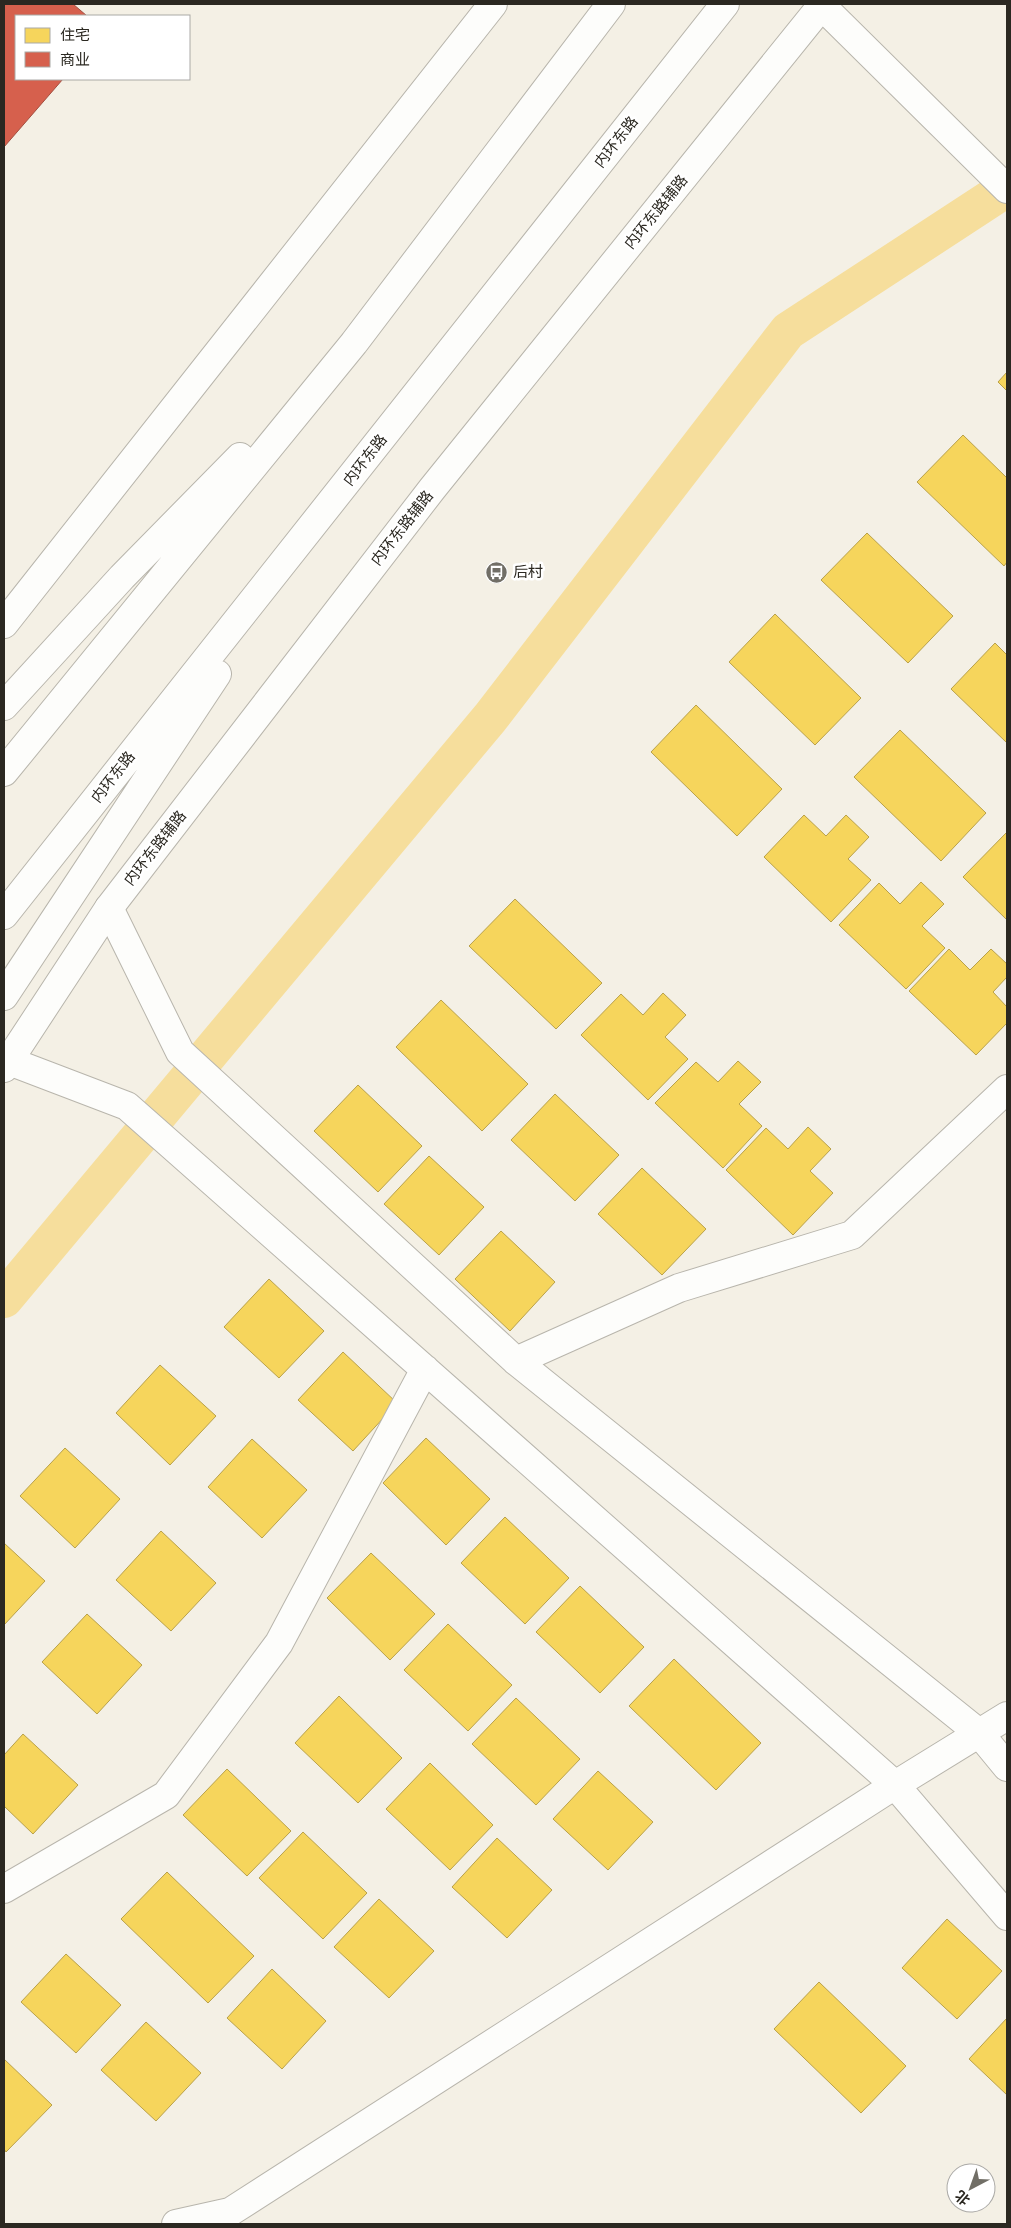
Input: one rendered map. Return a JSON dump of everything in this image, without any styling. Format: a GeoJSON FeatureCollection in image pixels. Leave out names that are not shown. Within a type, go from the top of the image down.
{"type":"FeatureCollection","features":[{"type":"Feature","properties":{"kind":"main road"},"geometry":{"type":"LineString","coordinates":[[4,624],[494,4]]}},
{"type":"Feature","properties":{"kind":"main road"},"geometry":{"type":"LineString","coordinates":[[4,772],[354,343],[612,4]]}},
{"type":"Feature","properties":{"kind":"main road","name":"内环东路"},"geometry":{"type":"LineString","coordinates":[[4,915],[725,4]]}},
{"type":"Feature","properties":{"kind":"main road"},"geometry":{"type":"LineString","coordinates":[[823,5],[1007,189]]}},
{"type":"Feature","properties":{"kind":"main road","name":"内环东路辅路"},"geometry":{"type":"LineString","coordinates":[[7,1065],[109,908],[432,489],[823,5]]}},
{"type":"Feature","properties":{"kind":"main road"},"geometry":{"type":"LineString","coordinates":[[4,706],[122,577],[354,343]]}},
{"type":"Feature","properties":{"kind":"main road"},"geometry":{"type":"LineString","coordinates":[[4,996],[328,508]]}},
{"type":"Feature","properties":{"kind":"main road"},"geometry":{"type":"LineString","coordinates":[[109,908],[180,1052],[516,1361],[979,1734],[1007,1767]]}},
{"type":"Feature","properties":{"kind":"main road"},"geometry":{"type":"LineString","coordinates":[[7,1065],[127,1106],[895,1785],[1007,1916]]}},
{"type":"Feature","properties":{"kind":"main road"},"geometry":{"type":"LineString","coordinates":[[516,1361],[679,1288],[852,1235],[1007,1089]]}},
{"type":"Feature","properties":{"kind":"main road"},"geometry":{"type":"LineString","coordinates":[[4,1890],[166,1795],[279,1643],[425,1370]]}},
{"type":"Feature","properties":{"kind":"main road"},"geometry":{"type":"LineString","coordinates":[[176,2224],[230,2212],[895,1785],[1007,1716]]}},
{"type":"Feature","properties":{"kind":"building: 住宅"},"geometry":{"type":"Polygon","coordinates":[[[1007,372],[1007,391],[998,382],[1007,372]]]}},
{"type":"Feature","properties":{"kind":"building: 住宅"},"geometry":{"type":"Polygon","coordinates":[[[963,435],[1007,478],[1007,562],[1004,566],[917,482],[963,435]]]}},
{"type":"Feature","properties":{"kind":"building: 住宅"},"geometry":{"type":"Polygon","coordinates":[[[867,533],[953,616],[908,663],[821,580],[867,533]]]}},
{"type":"Feature","properties":{"kind":"building: 住宅"},"geometry":{"type":"Polygon","coordinates":[[[775,614],[861,698],[815,745],[729,662],[775,614]]]}},
{"type":"Feature","properties":{"kind":"building: 住宅"},"geometry":{"type":"Polygon","coordinates":[[[995,643],[1007,655],[1007,743],[951,689],[995,643]]]}},
{"type":"Feature","properties":{"kind":"building: 住宅"},"geometry":{"type":"Polygon","coordinates":[[[696,705],[782,789],[737,836],[651,752],[696,705]]]}},
{"type":"Feature","properties":{"kind":"building: 住宅"},"geometry":{"type":"Polygon","coordinates":[[[900,730],[986,813],[941,861],[854,777],[900,730]]]}},
{"type":"Feature","properties":{"kind":"building: 住宅"},"geometry":{"type":"Polygon","coordinates":[[[804,815],[826,836],[846,815],[869,837],[848,859],[871,880],[831,922],[764,857],[804,815]]]}},
{"type":"Feature","properties":{"kind":"building: 住宅"},"geometry":{"type":"Polygon","coordinates":[[[1007,832],[1007,920],[963,877],[1007,832]]]}},
{"type":"Feature","properties":{"kind":"building: 住宅"},"geometry":{"type":"Polygon","coordinates":[[[921,882],[944,904],[922,926],[945,948],[906,989],[839,925],[879,883],[900,904],[921,882]]]}},
{"type":"Feature","properties":{"kind":"building: 住宅"},"geometry":{"type":"Polygon","coordinates":[[[515,899],[602,983],[556,1029],[469,946],[515,899]]]}},
{"type":"Feature","properties":{"kind":"building: 住宅"},"geometry":{"type":"Polygon","coordinates":[[[949,949],[970,970],[991,949],[1007,964],[1007,977],[993,992],[1007,1007],[1007,1023],[976,1055],[909,991],[949,949]]]}},
{"type":"Feature","properties":{"kind":"building: 住宅"},"geometry":{"type":"Polygon","coordinates":[[[663,993],[686,1015],[665,1037],[688,1059],[648,1100],[581,1035],[621,994],[643,1015],[663,993]]]}},
{"type":"Feature","properties":{"kind":"building: 住宅"},"geometry":{"type":"Polygon","coordinates":[[[441,1000],[528,1084],[482,1131],[396,1047],[441,1000]]]}},
{"type":"Feature","properties":{"kind":"building: 住宅"},"geometry":{"type":"Polygon","coordinates":[[[738,1061],[761,1082],[739,1104],[762,1126],[723,1168],[655,1103],[696,1062],[718,1082],[738,1061]]]}},
{"type":"Feature","properties":{"kind":"building: 住宅"},"geometry":{"type":"Polygon","coordinates":[[[358,1085],[422,1146],[378,1192],[314,1131],[358,1085]]]}},
{"type":"Feature","properties":{"kind":"building: 住宅"},"geometry":{"type":"Polygon","coordinates":[[[555,1094],[619,1155],[575,1201],[511,1140],[555,1094]]]}},
{"type":"Feature","properties":{"kind":"building: 住宅"},"geometry":{"type":"Polygon","coordinates":[[[808,1127],[831,1149],[810,1171],[833,1193],[793,1235],[726,1170],[766,1128],[788,1149],[808,1127]]]}},
{"type":"Feature","properties":{"kind":"building: 住宅"},"geometry":{"type":"Polygon","coordinates":[[[429,1156],[484,1207],[439,1255],[384,1204],[429,1156]]]}},
{"type":"Feature","properties":{"kind":"building: 住宅"},"geometry":{"type":"Polygon","coordinates":[[[642,1168],[706,1229],[662,1275],[598,1214],[642,1168]]]}},
{"type":"Feature","properties":{"kind":"building: 住宅"},"geometry":{"type":"Polygon","coordinates":[[[501,1231],[555,1282],[510,1331],[455,1279],[501,1231]]]}},
{"type":"Feature","properties":{"kind":"building: 住宅"},"geometry":{"type":"Polygon","coordinates":[[[269,1279],[324,1331],[279,1378],[224,1327],[269,1279]]]}},
{"type":"Feature","properties":{"kind":"building: 住宅"},"geometry":{"type":"Polygon","coordinates":[[[343,1352],[397,1403],[353,1451],[298,1400],[343,1352]]]}},
{"type":"Feature","properties":{"kind":"building: 住宅"},"geometry":{"type":"Polygon","coordinates":[[[160,1365],[216,1416],[170,1465],[116,1413],[160,1365]]]}},
{"type":"Feature","properties":{"kind":"building: 住宅"},"geometry":{"type":"Polygon","coordinates":[[[426,1438],[490,1499],[446,1545],[383,1483],[426,1438]]]}},
{"type":"Feature","properties":{"kind":"building: 住宅"},"geometry":{"type":"Polygon","coordinates":[[[252,1439],[307,1490],[262,1538],[208,1487],[252,1439]]]}},
{"type":"Feature","properties":{"kind":"building: 住宅"},"geometry":{"type":"Polygon","coordinates":[[[65,1448],[120,1499],[75,1548],[20,1496],[65,1448]]]}},
{"type":"Feature","properties":{"kind":"building: 住宅"},"geometry":{"type":"Polygon","coordinates":[[[505,1517],[569,1578],[525,1624],[461,1563],[505,1517]]]}},
{"type":"Feature","properties":{"kind":"building: 住宅"},"geometry":{"type":"Polygon","coordinates":[[[161,1531],[216,1583],[171,1631],[116,1580],[161,1531]]]}},
{"type":"Feature","properties":{"kind":"building: 住宅"},"geometry":{"type":"Polygon","coordinates":[[[4,1543],[45,1581],[4,1625],[4,1543]]]}},
{"type":"Feature","properties":{"kind":"building: 住宅"},"geometry":{"type":"Polygon","coordinates":[[[371,1553],[435,1614],[390,1660],[327,1598],[371,1553]]]}},
{"type":"Feature","properties":{"kind":"building: 住宅"},"geometry":{"type":"Polygon","coordinates":[[[580,1586],[644,1647],[600,1693],[536,1632],[580,1586]]]}},
{"type":"Feature","properties":{"kind":"building: 住宅"},"geometry":{"type":"Polygon","coordinates":[[[87,1614],[142,1665],[97,1714],[42,1662],[87,1614]]]}},
{"type":"Feature","properties":{"kind":"building: 住宅"},"geometry":{"type":"Polygon","coordinates":[[[448,1624],[512,1685],[468,1731],[404,1670],[448,1624]]]}},
{"type":"Feature","properties":{"kind":"building: 住宅"},"geometry":{"type":"Polygon","coordinates":[[[674,1659],[761,1743],[716,1790],[629,1706],[674,1659]]]}},
{"type":"Feature","properties":{"kind":"building: 住宅"},"geometry":{"type":"Polygon","coordinates":[[[339,1696],[402,1758],[358,1803],[295,1743],[339,1696]]]}},
{"type":"Feature","properties":{"kind":"building: 住宅"},"geometry":{"type":"Polygon","coordinates":[[[516,1698],[580,1759],[536,1805],[472,1744],[516,1698]]]}},
{"type":"Feature","properties":{"kind":"building: 住宅"},"geometry":{"type":"Polygon","coordinates":[[[23,1734],[78,1785],[33,1834],[4,1806],[4,1755],[23,1734]]]}},
{"type":"Feature","properties":{"kind":"building: 住宅"},"geometry":{"type":"Polygon","coordinates":[[[430,1763],[493,1825],[450,1870],[386,1809],[430,1763]]]}},
{"type":"Feature","properties":{"kind":"building: 住宅"},"geometry":{"type":"Polygon","coordinates":[[[227,1769],[291,1831],[247,1876],[183,1815],[227,1769]]]}},
{"type":"Feature","properties":{"kind":"building: 住宅"},"geometry":{"type":"Polygon","coordinates":[[[598,1771],[653,1822],[608,1870],[553,1819],[598,1771]]]}},
{"type":"Feature","properties":{"kind":"building: 住宅"},"geometry":{"type":"Polygon","coordinates":[[[303,1832],[367,1893],[323,1939],[259,1878],[303,1832]]]}},
{"type":"Feature","properties":{"kind":"building: 住宅"},"geometry":{"type":"Polygon","coordinates":[[[497,1838],[552,1890],[507,1938],[452,1887],[497,1838]]]}},
{"type":"Feature","properties":{"kind":"building: 住宅"},"geometry":{"type":"Polygon","coordinates":[[[167,1872],[254,1956],[208,2003],[121,1919],[167,1872]]]}},
{"type":"Feature","properties":{"kind":"building: 住宅"},"geometry":{"type":"Polygon","coordinates":[[[379,1899],[434,1951],[389,1998],[334,1947],[379,1899]]]}},
{"type":"Feature","properties":{"kind":"building: 住宅"},"geometry":{"type":"Polygon","coordinates":[[[947,1919],[1002,1971],[957,2019],[902,1968],[947,1919]]]}},
{"type":"Feature","properties":{"kind":"building: 住宅"},"geometry":{"type":"Polygon","coordinates":[[[66,1954],[121,2005],[76,2053],[21,2002],[66,1954]]]}},
{"type":"Feature","properties":{"kind":"building: 住宅"},"geometry":{"type":"Polygon","coordinates":[[[272,1969],[326,2021],[282,2069],[227,2018],[272,1969]]]}},
{"type":"Feature","properties":{"kind":"building: 住宅"},"geometry":{"type":"Polygon","coordinates":[[[819,1982],[906,2066],[861,2113],[774,2029],[819,1982]]]}},
{"type":"Feature","properties":{"kind":"building: 住宅"},"geometry":{"type":"Polygon","coordinates":[[[1007,2018],[1007,2095],[969,2059],[1007,2018]]]}},
{"type":"Feature","properties":{"kind":"building: 住宅"},"geometry":{"type":"Polygon","coordinates":[[[146,2022],[201,2073],[156,2121],[101,2070],[146,2022]]]}},
{"type":"Feature","properties":{"kind":"building: 住宅"},"geometry":{"type":"Polygon","coordinates":[[[4,2059],[52,2105],[6,2152],[4,2149],[4,2059]]]}},
{"type":"Feature","properties":{"kind":"building: 商业"},"geometry":{"type":"Polygon","coordinates":[[[4,4],[73,4],[86,15],[15,15],[15,80],[62,80],[4,147],[4,4]]]}},
{"type":"Feature","properties":{"kind":"waterway"},"geometry":{"type":"LineString","coordinates":[[4,1299],[490,718],[788,331],[1007,188]]}},
{"type":"Feature","properties":{"kind":"place","name":"后村"},"geometry":{"type":"Point","coordinates":[497,572]}}]}
